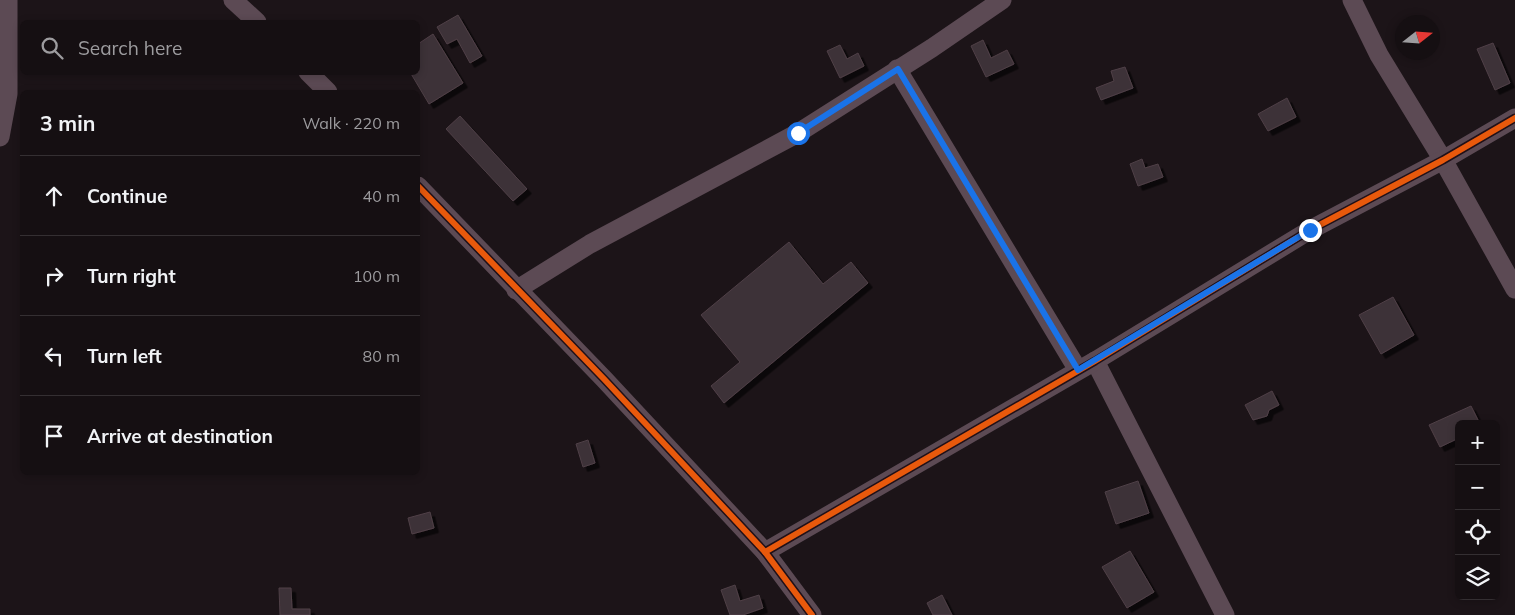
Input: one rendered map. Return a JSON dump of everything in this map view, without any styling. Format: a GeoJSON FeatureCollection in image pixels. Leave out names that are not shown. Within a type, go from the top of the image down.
{"type":"FeatureCollection","features":[{"type":"Feature","properties":{"kind":"street"},"geometry":{"type":"LineString","coordinates":[[0,137],[8,94],[8,0]]}},
{"type":"Feature","properties":{"kind":"street"},"geometry":{"type":"LineString","coordinates":[[233,0],[255,20]]}},
{"type":"Feature","properties":{"kind":"street"},"geometry":{"type":"LineString","coordinates":[[516,290],[590,244],[798,133],[1002,0]]}},
{"type":"Feature","properties":{"kind":"street"},"geometry":{"type":"LineString","coordinates":[[1352,0],[1379,56],[1444,160],[1515,289]]}},
{"type":"Feature","properties":{"kind":"street"},"geometry":{"type":"LineString","coordinates":[[898,69],[1078,370]]}},
{"type":"Feature","properties":{"kind":"street"},"geometry":{"type":"LineString","coordinates":[[311,75],[326,90]]}},
{"type":"Feature","properties":{"kind":"street"},"geometry":{"type":"LineString","coordinates":[[765,552],[1095,360],[1310,230],[1444,160],[1515,118]]}},
{"type":"Feature","properties":{"kind":"street"},"geometry":{"type":"LineString","coordinates":[[420,188],[516,290],[604,379],[765,552],[812,615]]}},
{"type":"Feature","properties":{"kind":"street"},"geometry":{"type":"LineString","coordinates":[[1095,360],[1225,615]]}},
{"type":"Feature","properties":{"kind":"building"},"geometry":{"type":"Polygon","coordinates":[[[458,15],[482,56],[470,63],[457,39],[447,44],[437,27],[458,15]]]}},
{"type":"Feature","properties":{"kind":"building"},"geometry":{"type":"Polygon","coordinates":[[[433,34],[463,83],[429,104],[412,75],[420,75],[420,43],[433,34]]]}},
{"type":"Feature","properties":{"kind":"building"},"geometry":{"type":"Polygon","coordinates":[[[983,40],[991,58],[1007,50],[1014,64],[986,77],[971,46],[983,40]]]}},
{"type":"Feature","properties":{"kind":"building"},"geometry":{"type":"Polygon","coordinates":[[[1493,43],[1510,83],[1495,90],[1477,49],[1493,43]]]}},
{"type":"Feature","properties":{"kind":"building"},"geometry":{"type":"Polygon","coordinates":[[[840,45],[847,59],[858,53],[864,66],[840,78],[827,51],[840,45]]]}},
{"type":"Feature","properties":{"kind":"building"},"geometry":{"type":"Polygon","coordinates":[[[1125,67],[1133,88],[1101,100],[1096,88],[1114,81],[1111,71],[1125,67]]]}},
{"type":"Feature","properties":{"kind":"building"},"geometry":{"type":"Polygon","coordinates":[[[1287,98],[1296,117],[1268,131],[1258,114],[1287,98]]]}},
{"type":"Feature","properties":{"kind":"building"},"geometry":{"type":"Polygon","coordinates":[[[460,116],[527,189],[513,201],[446,129],[460,116]]]}},
{"type":"Feature","properties":{"kind":"building"},"geometry":{"type":"Polygon","coordinates":[[[1142,159],[1145,168],[1158,164],[1163,177],[1138,186],[1130,164],[1142,159]]]}},
{"type":"Feature","properties":{"kind":"building"},"geometry":{"type":"Polygon","coordinates":[[[789,242],[823,284],[851,262],[868,283],[724,403],[711,386],[740,362],[701,315],[789,242]]]}},
{"type":"Feature","properties":{"kind":"building"},"geometry":{"type":"Polygon","coordinates":[[[1393,297],[1414,335],[1381,354],[1359,315],[1393,297]]]}},
{"type":"Feature","properties":{"kind":"building"},"geometry":{"type":"Polygon","coordinates":[[[1272,391],[1279,405],[1269,410],[1267,416],[1253,420],[1245,405],[1272,391]]]}},
{"type":"Feature","properties":{"kind":"building"},"geometry":{"type":"Polygon","coordinates":[[[1471,406],[1478,420],[1455,420],[1455,440],[1440,447],[1429,425],[1471,406]]]}},
{"type":"Feature","properties":{"kind":"building"},"geometry":{"type":"Polygon","coordinates":[[[588,440],[595,463],[583,467],[576,444],[588,440]]]}},
{"type":"Feature","properties":{"kind":"building"},"geometry":{"type":"Polygon","coordinates":[[[1138,481],[1149,513],[1116,524],[1105,492],[1138,481]]]}},
{"type":"Feature","properties":{"kind":"building"},"geometry":{"type":"Polygon","coordinates":[[[430,512],[434,528],[412,534],[408,518],[430,512]]]}},
{"type":"Feature","properties":{"kind":"building"},"geometry":{"type":"Polygon","coordinates":[[[1130,551],[1154,592],[1127,608],[1102,567],[1130,551]]]}},
{"type":"Feature","properties":{"kind":"building"},"geometry":{"type":"Polygon","coordinates":[[[735,585],[740,601],[759,595],[763,608],[743,615],[730,615],[721,590],[735,585]]]}},
{"type":"Feature","properties":{"kind":"building"},"geometry":{"type":"Polygon","coordinates":[[[279,588],[291,588],[292,609],[310,609],[310,615],[280,615],[279,588]]]}},
{"type":"Feature","properties":{"kind":"building"},"geometry":{"type":"Polygon","coordinates":[[[942,595],[952,615],[933,615],[927,603],[942,595]]]}},
{"type":"Feature","properties":{"kind":"cycle path"},"geometry":{"type":"LineString","coordinates":[[765,552],[1095,361],[1310,230],[1443,160],[1515,118]]}},
{"type":"Feature","properties":{"kind":"cycle path"},"geometry":{"type":"LineString","coordinates":[[420,188],[604,379],[765,552],[812,615]]}},
{"type":"Feature","properties":{"kind":"route"},"geometry":{"type":"LineString","coordinates":[[798,133],[898,69],[1078,370],[1310,230]]}}]}
